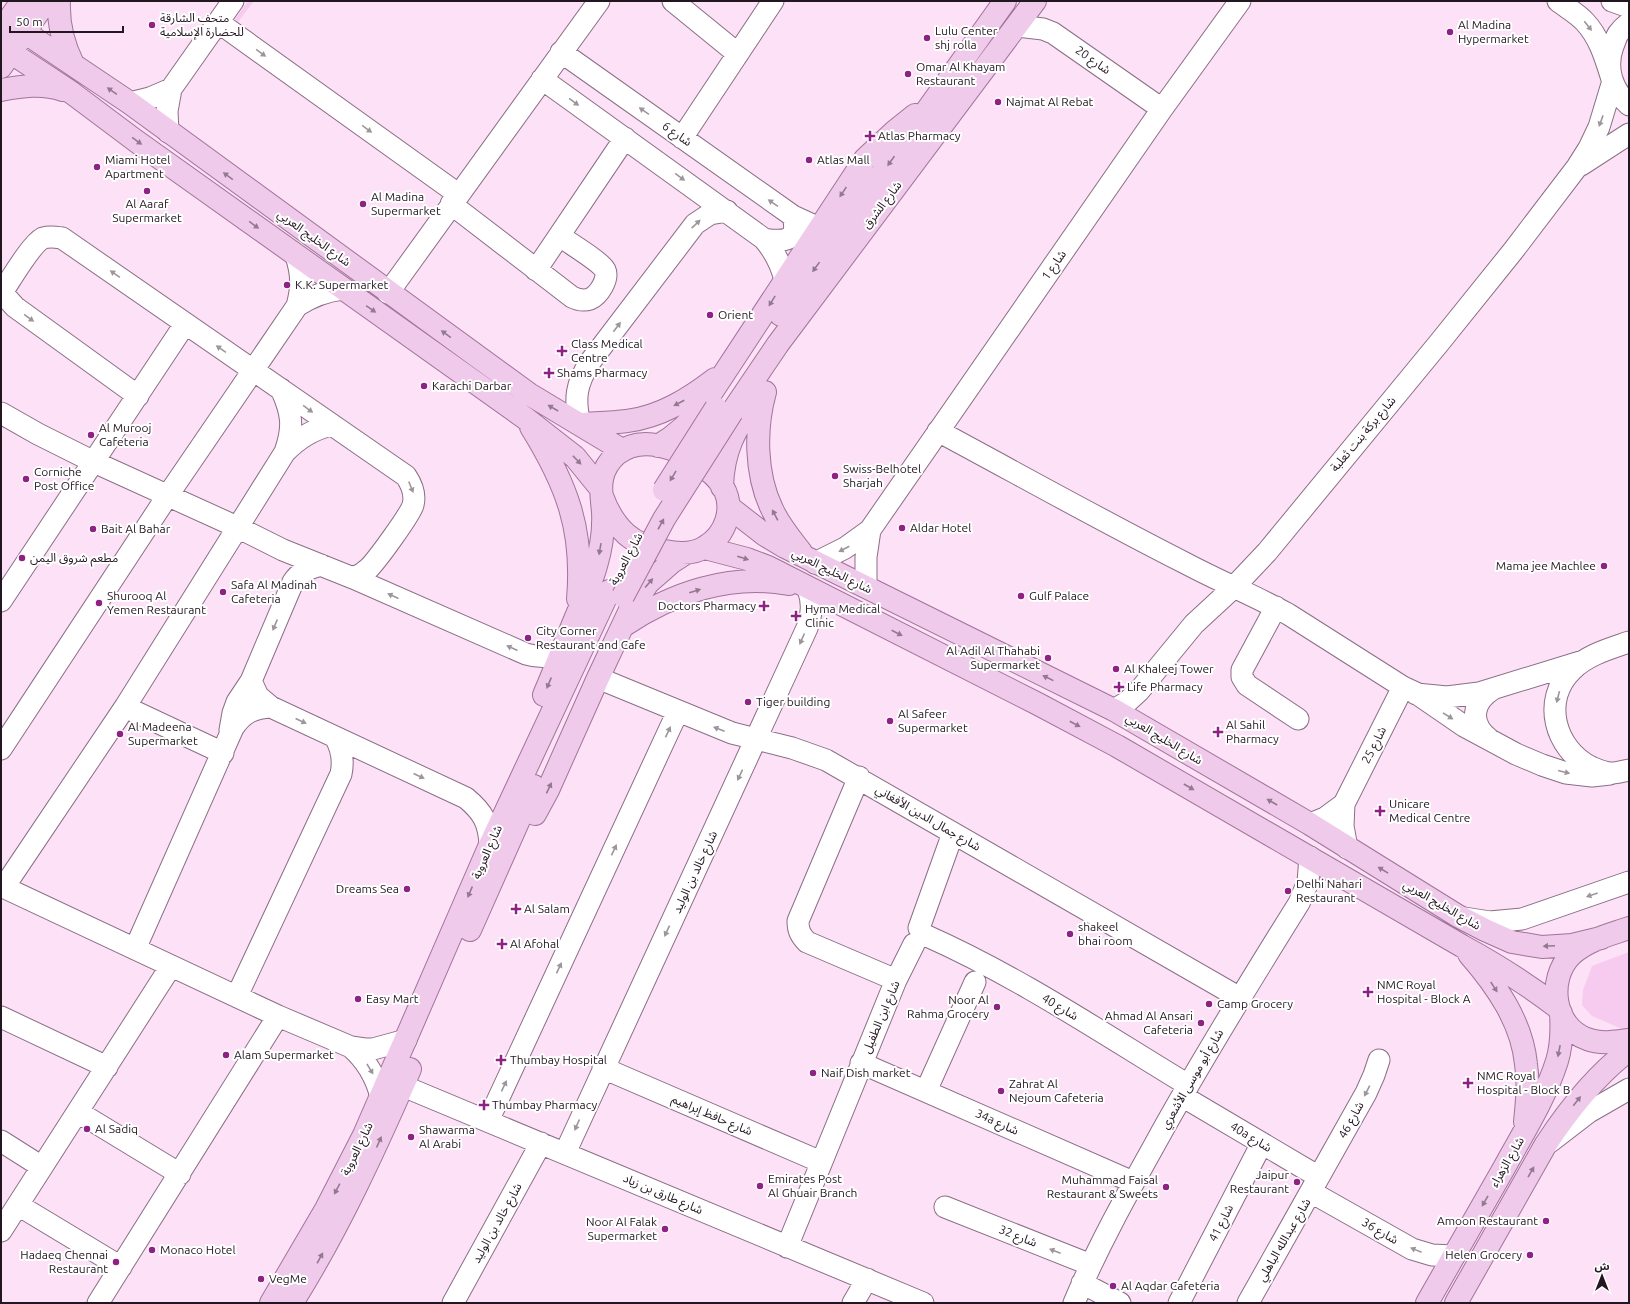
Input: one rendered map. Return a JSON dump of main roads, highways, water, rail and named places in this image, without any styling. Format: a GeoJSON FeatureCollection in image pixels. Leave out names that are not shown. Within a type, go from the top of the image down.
{"type":"FeatureCollection","features":[{"type":"Feature","properties":{"kind":"main road"},"geometry":{"type":"LineString","coordinates":[[4,55],[11,28],[22,1]]}},
{"type":"Feature","properties":{"kind":"main road"},"geometry":{"type":"LineString","coordinates":[[11,28],[46,1]]}},
{"type":"Feature","properties":{"kind":"main road"},"geometry":{"type":"LineString","coordinates":[[59,1],[59,20],[63,38],[73,64]]}},
{"type":"Feature","properties":{"kind":"main road","name":"شارع الشرق"},"geometry":{"type":"LineString","coordinates":[[724,410],[930,106],[1005,1]]}},
{"type":"Feature","properties":{"kind":"main road","name":"شارع الشرق"},"geometry":{"type":"LineString","coordinates":[[724,410],[778,344],[1035,1]]}},
{"type":"Feature","properties":{"kind":"main road","name":"شارع الخليج العربي"},"geometry":{"type":"LineString","coordinates":[[11,28],[73,64],[130,103],[388,293],[529,394],[622,450]]}},
{"type":"Feature","properties":{"kind":"main road","name":"شارع الخليج العربي"},"geometry":{"type":"LineString","coordinates":[[4,55],[72,93],[296,256],[525,418],[575,457],[601,492]]}},
{"type":"Feature","properties":{"kind":"main road"},"geometry":{"type":"LineString","coordinates":[[1,90],[18,86],[45,86],[72,93]]}},
{"type":"Feature","properties":{"kind":"main road"},"geometry":{"type":"LineString","coordinates":[[658,446],[672,438],[695,417],[865,159],[895,131],[930,106]]}},
{"type":"Feature","properties":{"kind":"main road"},"geometry":{"type":"LineString","coordinates":[[499,839],[528,823],[543,801],[631,608],[648,583],[672,562],[715,540],[722,531],[727,520],[729,507],[722,487],[723,470],[731,439],[738,425],[769,379],[931,160],[939,147],[948,119]]}},
{"type":"Feature","properties":{"kind":"main road"},"geometry":{"type":"LineString","coordinates":[[229,207],[234,199],[243,198],[269,214],[303,230]]}},
{"type":"Feature","properties":{"kind":"main road"},"geometry":{"type":"LineString","coordinates":[[580,424],[628,421],[666,410],[701,390],[732,363]]}},
{"type":"Feature","properties":{"kind":"main road"},"geometry":{"type":"LineString","coordinates":[[769,379],[760,418],[758,437],[761,474],[765,491],[774,513],[790,538],[810,560]]}},
{"type":"Feature","properties":{"kind":"main road","name":"شارع العروبة"},"geometry":{"type":"LineString","coordinates":[[271,1303],[326,1209],[352,1160],[499,839],[660,497],[724,410]]}},
{"type":"Feature","properties":{"kind":"main road"},"geometry":{"type":"LineString","coordinates":[[525,418],[555,470],[564,488],[571,509],[579,553],[579,588],[575,620]]}},
{"type":"Feature","properties":{"kind":"main road"},"geometry":{"type":"LineString","coordinates":[[499,839],[504,795],[513,768],[563,652],[593,576],[600,550],[603,514],[601,492],[602,477],[606,467],[613,457],[622,450],[640,444],[658,446],[673,450],[700,465],[722,487]]}},
{"type":"Feature","properties":{"kind":"main road"},"geometry":{"type":"LineString","coordinates":[[601,492],[607,510],[616,523],[627,535],[641,543],[656,549],[696,551],[747,559],[808,588],[1038,704],[1150,765],[1495,964],[1527,984],[1559,1010],[1571,1028],[1586,1039],[1604,1042],[1629,1040]]}},
{"type":"Feature","properties":{"kind":"main road","name":"شارع الخليج العربي"},"geometry":{"type":"LineString","coordinates":[[729,507],[766,535],[810,560],[1114,710],[1310,824],[1458,916],[1512,942],[1527,945],[1542,947],[1572,945],[1601,938]]}},
{"type":"Feature","properties":{"kind":"main road"},"geometry":{"type":"LineString","coordinates":[[623,626],[645,612],[668,601],[693,591],[719,584],[746,581],[772,581],[808,588]]}},
{"type":"Feature","properties":{"kind":"main road"},"geometry":{"type":"LineString","coordinates":[[1038,704],[1039,696],[1046,693],[1086,706],[1114,710]]}},
{"type":"Feature","properties":{"kind":"main road","name":"شارع العروبة"},"geometry":{"type":"LineString","coordinates":[[292,1303],[314,1268],[353,1196],[376,1148],[403,1086],[499,839]]}},
{"type":"Feature","properties":{"kind":"main road"},"geometry":{"type":"LineString","coordinates":[[1601,938],[1629,928]]}},
{"type":"Feature","properties":{"kind":"main road","name":"شارع الزهراء"},"geometry":{"type":"LineString","coordinates":[[1427,1303],[1525,1131],[1545,1091],[1557,1060],[1561,1036],[1556,988],[1561,971],[1571,955],[1585,944],[1601,938]]}},
{"type":"Feature","properties":{"kind":"main road"},"geometry":{"type":"LineString","coordinates":[[1462,946],[1484,971],[1511,1013],[1521,1037],[1526,1063],[1528,1089],[1525,1131]]}},
{"type":"Feature","properties":{"kind":"main road"},"geometry":{"type":"LineString","coordinates":[[1456,1303],[1546,1144],[1581,1095],[1608,1067],[1629,1050]]}},
{"type":"Feature","properties":{"kind":"place","name":"متحف الشارقة للحضارة الإسلامية"},"geometry":{"type":"Point","coordinates":[152,25]}},
{"type":"Feature","properties":{"kind":"place","name":"Al Madina Hypermarket"},"geometry":{"type":"Point","coordinates":[1450,32]}},
{"type":"Feature","properties":{"kind":"place","name":"Lulu Center shj rolla"},"geometry":{"type":"Point","coordinates":[927,38]}},
{"type":"Feature","properties":{"kind":"place","name":"Omar Al Khayam Restaurant"},"geometry":{"type":"Point","coordinates":[908,74]}},
{"type":"Feature","properties":{"kind":"place","name":"Najmat Al Rebat"},"geometry":{"type":"Point","coordinates":[998,102]}},
{"type":"Feature","properties":{"kind":"place","name":"Atlas Pharmacy"},"geometry":{"type":"Point","coordinates":[870,136]}},
{"type":"Feature","properties":{"kind":"place","name":"Atlas Mall"},"geometry":{"type":"Point","coordinates":[809,160]}},
{"type":"Feature","properties":{"kind":"place","name":"Miami Hotel Apartment"},"geometry":{"type":"Point","coordinates":[97,167]}},
{"type":"Feature","properties":{"kind":"place","name":"Al Aaraf Supermarket"},"geometry":{"type":"Point","coordinates":[147,191]}},
{"type":"Feature","properties":{"kind":"place","name":"Al Madina Supermarket"},"geometry":{"type":"Point","coordinates":[363,204]}},
{"type":"Feature","properties":{"kind":"place","name":"K.K. Supermarket"},"geometry":{"type":"Point","coordinates":[287,285]}},
{"type":"Feature","properties":{"kind":"place","name":"Orient"},"geometry":{"type":"Point","coordinates":[710,315]}},
{"type":"Feature","properties":{"kind":"place","name":"Class Medical Centre"},"geometry":{"type":"Point","coordinates":[562,351]}},
{"type":"Feature","properties":{"kind":"place","name":"Shams Pharmacy"},"geometry":{"type":"Point","coordinates":[549,373]}},
{"type":"Feature","properties":{"kind":"place","name":"Karachi Darbar"},"geometry":{"type":"Point","coordinates":[424,386]}},
{"type":"Feature","properties":{"kind":"place","name":"Al Murooj Cafeteria"},"geometry":{"type":"Point","coordinates":[91,435]}},
{"type":"Feature","properties":{"kind":"place","name":"Swiss-Belhotel Sharjah"},"geometry":{"type":"Point","coordinates":[835,476]}},
{"type":"Feature","properties":{"kind":"place","name":"Corniche Post Office"},"geometry":{"type":"Point","coordinates":[26,479]}},
{"type":"Feature","properties":{"kind":"place","name":"Aldar Hotel"},"geometry":{"type":"Point","coordinates":[902,528]}},
{"type":"Feature","properties":{"kind":"place","name":"Bait Al Bahar"},"geometry":{"type":"Point","coordinates":[93,529]}},
{"type":"Feature","properties":{"kind":"place","name":"مطعم شروق اليمن"},"geometry":{"type":"Point","coordinates":[22,558]}},
{"type":"Feature","properties":{"kind":"place","name":"Mama jee Machlee"},"geometry":{"type":"Point","coordinates":[1604,566]}},
{"type":"Feature","properties":{"kind":"place","name":"Safa Al Madinah Cafeteria"},"geometry":{"type":"Point","coordinates":[223,592]}},
{"type":"Feature","properties":{"kind":"place","name":"Gulf Palace"},"geometry":{"type":"Point","coordinates":[1021,596]}},
{"type":"Feature","properties":{"kind":"place","name":"Shurooq Al Yemen Restaurant"},"geometry":{"type":"Point","coordinates":[99,603]}},
{"type":"Feature","properties":{"kind":"place","name":"Doctors Pharmacy"},"geometry":{"type":"Point","coordinates":[764,606]}},
{"type":"Feature","properties":{"kind":"place","name":"Hyma Medical Clinic"},"geometry":{"type":"Point","coordinates":[796,616]}},
{"type":"Feature","properties":{"kind":"place","name":"City Corner Restaurant and Cafe"},"geometry":{"type":"Point","coordinates":[528,638]}},
{"type":"Feature","properties":{"kind":"place","name":"Al Adil Al Thahabi Supermarket"},"geometry":{"type":"Point","coordinates":[1048,658]}},
{"type":"Feature","properties":{"kind":"place","name":"Al Khaleej Tower"},"geometry":{"type":"Point","coordinates":[1116,669]}},
{"type":"Feature","properties":{"kind":"place","name":"Life Pharmacy"},"geometry":{"type":"Point","coordinates":[1119,687]}},
{"type":"Feature","properties":{"kind":"place","name":"Tiger building"},"geometry":{"type":"Point","coordinates":[748,702]}},
{"type":"Feature","properties":{"kind":"place","name":"Al Safeer Supermarket"},"geometry":{"type":"Point","coordinates":[890,721]}},
{"type":"Feature","properties":{"kind":"place","name":"Al Sahil Pharmacy"},"geometry":{"type":"Point","coordinates":[1218,732]}},
{"type":"Feature","properties":{"kind":"place","name":"Al Madeena Supermarket"},"geometry":{"type":"Point","coordinates":[120,734]}},
{"type":"Feature","properties":{"kind":"place","name":"Unicare Medical Centre"},"geometry":{"type":"Point","coordinates":[1380,811]}},
{"type":"Feature","properties":{"kind":"place","name":"Dreams Sea"},"geometry":{"type":"Point","coordinates":[407,889]}},
{"type":"Feature","properties":{"kind":"place","name":"Delhi Nahari Restaurant"},"geometry":{"type":"Point","coordinates":[1288,891]}},
{"type":"Feature","properties":{"kind":"place","name":"Al Salam"},"geometry":{"type":"Point","coordinates":[516,909]}},
{"type":"Feature","properties":{"kind":"place","name":"shakeel bhai room"},"geometry":{"type":"Point","coordinates":[1070,934]}},
{"type":"Feature","properties":{"kind":"place","name":"Al Afohal"},"geometry":{"type":"Point","coordinates":[502,944]}},
{"type":"Feature","properties":{"kind":"place","name":"NMC Royal Hospital - Block A"},"geometry":{"type":"Point","coordinates":[1368,992]}},
{"type":"Feature","properties":{"kind":"place","name":"Easy Mart"},"geometry":{"type":"Point","coordinates":[358,999]}},
{"type":"Feature","properties":{"kind":"place","name":"Camp Grocery"},"geometry":{"type":"Point","coordinates":[1209,1004]}},
{"type":"Feature","properties":{"kind":"place","name":"Noor Al Rahma Grocery"},"geometry":{"type":"Point","coordinates":[997,1007]}},
{"type":"Feature","properties":{"kind":"place","name":"Ahmad Al Ansari Cafeteria"},"geometry":{"type":"Point","coordinates":[1201,1023]}},
{"type":"Feature","properties":{"kind":"place","name":"Alam Supermarket"},"geometry":{"type":"Point","coordinates":[226,1055]}},
{"type":"Feature","properties":{"kind":"place","name":"Thumbay Hospital"},"geometry":{"type":"Point","coordinates":[501,1060]}},
{"type":"Feature","properties":{"kind":"place","name":"Naif Dish market"},"geometry":{"type":"Point","coordinates":[813,1073]}},
{"type":"Feature","properties":{"kind":"place","name":"NMC Royal Hospital - Block B"},"geometry":{"type":"Point","coordinates":[1468,1083]}},
{"type":"Feature","properties":{"kind":"place","name":"Zahrat Al Nejoum Cafeteria"},"geometry":{"type":"Point","coordinates":[1001,1091]}},
{"type":"Feature","properties":{"kind":"place","name":"Thumbay Pharmacy"},"geometry":{"type":"Point","coordinates":[484,1105]}},
{"type":"Feature","properties":{"kind":"place","name":"Al Sadiq"},"geometry":{"type":"Point","coordinates":[87,1129]}},
{"type":"Feature","properties":{"kind":"place","name":"Shawarma Al Arabi"},"geometry":{"type":"Point","coordinates":[411,1137]}},
{"type":"Feature","properties":{"kind":"place","name":"Jaipur Restaurant"},"geometry":{"type":"Point","coordinates":[1297,1182]}},
{"type":"Feature","properties":{"kind":"place","name":"Emirates Post Al Ghuair Branch"},"geometry":{"type":"Point","coordinates":[760,1186]}},
{"type":"Feature","properties":{"kind":"place","name":"Muhammad Faisal Restaurant & Sweets"},"geometry":{"type":"Point","coordinates":[1166,1187]}},
{"type":"Feature","properties":{"kind":"place","name":"Amoon Restaurant"},"geometry":{"type":"Point","coordinates":[1546,1221]}},
{"type":"Feature","properties":{"kind":"place","name":"Noor Al Falak Supermarket"},"geometry":{"type":"Point","coordinates":[665,1229]}},
{"type":"Feature","properties":{"kind":"place","name":"Monaco Hotel"},"geometry":{"type":"Point","coordinates":[152,1250]}},
{"type":"Feature","properties":{"kind":"place","name":"Helen Grocery"},"geometry":{"type":"Point","coordinates":[1530,1255]}},
{"type":"Feature","properties":{"kind":"place","name":"Hadaeq Chennai Restaurant"},"geometry":{"type":"Point","coordinates":[116,1262]}},
{"type":"Feature","properties":{"kind":"place","name":"VegMe"},"geometry":{"type":"Point","coordinates":[261,1279]}},
{"type":"Feature","properties":{"kind":"place","name":"Al Aqdar Cafeteria"},"geometry":{"type":"Point","coordinates":[1113,1286]}}]}
